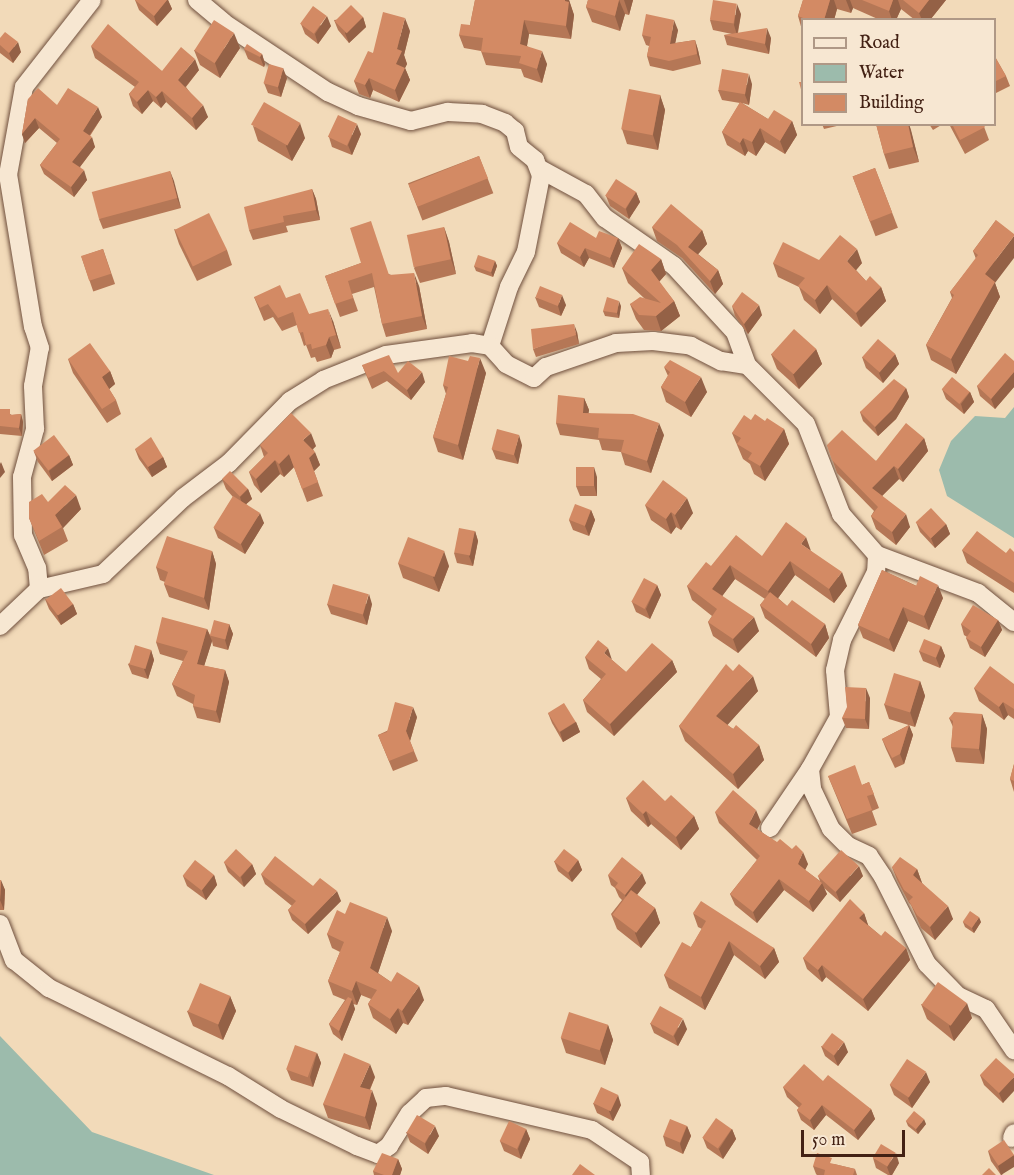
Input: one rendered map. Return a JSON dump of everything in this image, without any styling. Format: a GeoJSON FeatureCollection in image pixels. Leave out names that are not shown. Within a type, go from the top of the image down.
{"type":"FeatureCollection","features":[{"type":"Feature","properties":{"kind":"street"},"geometry":{"type":"LineString","coordinates":[[39,589],[37,568],[23,535],[22,477],[35,429],[33,386],[40,348],[33,327],[8,175],[24,87],[92,0]]}},
{"type":"Feature","properties":{"kind":"street"},"geometry":{"type":"LineString","coordinates":[[196,0],[224,23],[328,92],[358,106],[411,121],[466,112],[505,123],[515,131],[519,147],[540,169],[586,194],[605,218],[674,266],[735,332],[747,365],[806,424],[841,514],[877,555],[978,593],[1014,622]]}},
{"type":"Feature","properties":{"kind":"street"},"geometry":{"type":"LineString","coordinates":[[490,346],[509,287],[526,252],[540,169]]}},
{"type":"Feature","properties":{"kind":"street"},"geometry":{"type":"LineString","coordinates":[[0,626],[39,589],[103,574],[183,498],[229,463],[303,389],[386,356],[459,343],[490,346],[506,364],[534,378],[546,367],[616,343],[653,341],[691,346],[721,361],[747,365]]}},
{"type":"Feature","properties":{"kind":"street"},"geometry":{"type":"LineString","coordinates":[[770,828],[810,769],[839,717],[835,670],[853,614],[876,572],[877,555]]}},
{"type":"Feature","properties":{"kind":"street"},"geometry":{"type":"LineString","coordinates":[[810,769],[812,789],[831,829],[848,846],[869,856],[927,964],[958,996],[986,1009],[1014,1050]]}},
{"type":"Feature","properties":{"kind":"street"},"geometry":{"type":"LineString","coordinates":[[0,924],[14,960],[49,988],[228,1076],[281,1109],[357,1146],[378,1154],[389,1146],[410,1113],[426,1098],[446,1096],[592,1130],[640,1162],[642,1175]]}},
{"type":"Feature","properties":{"kind":"water"},"geometry":{"type":"Polygon","coordinates":[[[1014,407],[1014,538],[947,496],[939,470],[951,441],[975,416],[1005,418],[1014,407]]]}},
{"type":"Feature","properties":{"kind":"water"},"geometry":{"type":"Polygon","coordinates":[[[0,1036],[92,1132],[214,1175],[0,1175],[0,1036]]]}},
{"type":"Feature","properties":{"kind":"building"},"geometry":{"type":"Polygon","coordinates":[[[135,0],[167,0],[154,16],[135,0]]]}},
{"type":"Feature","properties":{"kind":"building"},"geometry":{"type":"Polygon","coordinates":[[[475,0],[565,0],[569,2],[566,26],[524,20],[520,44],[542,51],[537,69],[519,63],[521,56],[481,52],[483,38],[459,35],[461,24],[470,25],[475,0]]]}},
{"type":"Feature","properties":{"kind":"building"},"geometry":{"type":"Polygon","coordinates":[[[588,0],[619,0],[615,16],[586,7],[588,0]]]}},
{"type":"Feature","properties":{"kind":"building"},"geometry":{"type":"Polygon","coordinates":[[[713,0],[737,4],[734,24],[710,20],[713,0]]]}},
{"type":"Feature","properties":{"kind":"building"},"geometry":{"type":"Polygon","coordinates":[[[803,0],[830,0],[825,18],[798,16],[803,0]]]}},
{"type":"Feature","properties":{"kind":"building"},"geometry":{"type":"Polygon","coordinates":[[[862,0],[893,0],[889,11],[862,0]]]}},
{"type":"Feature","properties":{"kind":"building"},"geometry":{"type":"Polygon","coordinates":[[[903,0],[929,0],[919,13],[903,0]]]}},
{"type":"Feature","properties":{"kind":"building"},"geometry":{"type":"Polygon","coordinates":[[[351,5],[363,17],[347,33],[335,21],[351,5]]]}},
{"type":"Feature","properties":{"kind":"building"},"geometry":{"type":"Polygon","coordinates":[[[313,6],[327,16],[314,34],[300,24],[313,6]]]}},
{"type":"Feature","properties":{"kind":"building"},"geometry":{"type":"Polygon","coordinates":[[[383,12],[405,18],[397,49],[402,51],[396,64],[405,68],[395,90],[369,78],[365,85],[354,81],[368,51],[373,53],[383,12]]]}},
{"type":"Feature","properties":{"kind":"building"},"geometry":{"type":"Polygon","coordinates":[[[646,14],[674,20],[670,44],[695,40],[697,54],[669,61],[647,56],[651,37],[642,35],[646,14]]]}},
{"type":"Feature","properties":{"kind":"building"},"geometry":{"type":"Polygon","coordinates":[[[214,20],[234,33],[215,63],[194,50],[214,20]]]}},
{"type":"Feature","properties":{"kind":"building"},"geometry":{"type":"Polygon","coordinates":[[[108,24],[162,71],[181,47],[195,59],[178,80],[203,105],[192,118],[162,91],[156,97],[148,90],[137,102],[129,94],[139,82],[91,46],[108,24]]]}},
{"type":"Feature","properties":{"kind":"building"},"geometry":{"type":"Polygon","coordinates":[[[767,28],[765,44],[724,35],[767,28]]]}},
{"type":"Feature","properties":{"kind":"building"},"geometry":{"type":"Polygon","coordinates":[[[5,32],[18,42],[9,53],[0,45],[0,38],[5,32]]]}},
{"type":"Feature","properties":{"kind":"building"},"geometry":{"type":"Polygon","coordinates":[[[247,44],[262,54],[260,57],[244,49],[247,44]]]}},
{"type":"Feature","properties":{"kind":"building"},"geometry":{"type":"Polygon","coordinates":[[[996,58],[1006,76],[996,81],[996,58]]]}},
{"type":"Feature","properties":{"kind":"building"},"geometry":{"type":"Polygon","coordinates":[[[269,64],[283,68],[278,87],[263,83],[269,64]]]}},
{"type":"Feature","properties":{"kind":"building"},"geometry":{"type":"Polygon","coordinates":[[[722,69],[749,74],[745,94],[718,90],[722,69]]]}},
{"type":"Feature","properties":{"kind":"building"},"geometry":{"type":"Polygon","coordinates":[[[38,88],[57,105],[68,88],[98,107],[83,131],[92,137],[72,162],[84,170],[71,187],[40,165],[60,139],[35,118],[22,134],[28,99],[38,88]]]}},
{"type":"Feature","properties":{"kind":"building"},"geometry":{"type":"Polygon","coordinates":[[[629,89],[660,95],[653,135],[621,129],[629,89]]]}},
{"type":"Feature","properties":{"kind":"building"},"geometry":{"type":"Polygon","coordinates":[[[264,102],[300,123],[287,146],[251,125],[264,102]]]}},
{"type":"Feature","properties":{"kind":"building"},"geometry":{"type":"Polygon","coordinates":[[[740,102],[768,119],[774,110],[792,121],[780,141],[760,128],[752,142],[743,138],[740,143],[722,132],[740,102]]]}},
{"type":"Feature","properties":{"kind":"building"},"geometry":{"type":"Polygon","coordinates":[[[338,115],[357,124],[347,146],[328,137],[338,115]]]}},
{"type":"Feature","properties":{"kind":"building"},"geometry":{"type":"Polygon","coordinates":[[[877,126],[908,126],[913,147],[884,154],[877,126]]]}},
{"type":"Feature","properties":{"kind":"building"},"geometry":{"type":"Polygon","coordinates":[[[953,126],[985,127],[960,140],[953,126]]]}},
{"type":"Feature","properties":{"kind":"building"},"geometry":{"type":"Polygon","coordinates":[[[479,156],[488,178],[418,207],[409,184],[479,156]]]}},
{"type":"Feature","properties":{"kind":"building"},"geometry":{"type":"Polygon","coordinates":[[[875,168],[892,213],[870,221],[853,177],[875,168]]]}},
{"type":"Feature","properties":{"kind":"building"},"geometry":{"type":"Polygon","coordinates":[[[170,171],[177,198],[99,219],[92,192],[170,171]]]}},
{"type":"Feature","properties":{"kind":"building"},"geometry":{"type":"Polygon","coordinates":[[[616,179],[636,192],[625,209],[605,196],[616,179]]]}},
{"type":"Feature","properties":{"kind":"building"},"geometry":{"type":"Polygon","coordinates":[[[312,189],[316,210],[283,216],[284,222],[249,230],[244,207],[312,189]]]}},
{"type":"Feature","properties":{"kind":"building"},"geometry":{"type":"Polygon","coordinates":[[[671,204],[702,230],[688,247],[718,270],[710,281],[677,245],[652,227],[671,204]]]}},
{"type":"Feature","properties":{"kind":"building"},"geometry":{"type":"Polygon","coordinates":[[[209,213],[227,250],[193,267],[175,230],[209,213]]]}},
{"type":"Feature","properties":{"kind":"building"},"geometry":{"type":"Polygon","coordinates":[[[996,220],[1014,236],[985,274],[995,282],[951,359],[926,345],[954,295],[950,292],[978,255],[973,251],[996,220]]]}},
{"type":"Feature","properties":{"kind":"building"},"geometry":{"type":"Polygon","coordinates":[[[371,221],[389,275],[414,273],[422,316],[382,324],[372,273],[348,281],[353,298],[335,304],[325,276],[361,263],[350,228],[371,221]]]}},
{"type":"Feature","properties":{"kind":"building"},"geometry":{"type":"Polygon","coordinates":[[[570,222],[596,238],[599,231],[618,238],[610,258],[585,248],[580,257],[557,243],[570,222]]]}},
{"type":"Feature","properties":{"kind":"building"},"geometry":{"type":"Polygon","coordinates":[[[444,227],[451,259],[414,267],[407,235],[444,227]]]}},
{"type":"Feature","properties":{"kind":"building"},"geometry":{"type":"Polygon","coordinates":[[[840,235],[857,249],[847,261],[866,281],[870,276],[881,287],[856,313],[827,285],[815,300],[798,286],[805,278],[773,263],[783,242],[819,260],[840,235]]]}},
{"type":"Feature","properties":{"kind":"building"},"geometry":{"type":"Polygon","coordinates":[[[639,244],[661,259],[651,270],[674,301],[656,316],[639,315],[630,304],[640,297],[661,303],[622,268],[639,244]]]}},
{"type":"Feature","properties":{"kind":"building"},"geometry":{"type":"Polygon","coordinates":[[[103,249],[111,274],[89,281],[81,256],[103,249]]]}},
{"type":"Feature","properties":{"kind":"building"},"geometry":{"type":"Polygon","coordinates":[[[478,255],[495,261],[491,272],[474,266],[478,255]]]}},
{"type":"Feature","properties":{"kind":"building"},"geometry":{"type":"Polygon","coordinates":[[[280,285],[286,298],[300,293],[309,314],[328,309],[336,335],[329,337],[326,345],[312,349],[311,344],[306,345],[303,332],[299,333],[293,312],[278,318],[268,304],[260,308],[254,297],[280,285]]]}},
{"type":"Feature","properties":{"kind":"building"},"geometry":{"type":"Polygon","coordinates":[[[540,286],[562,295],[558,306],[536,297],[540,286]]]}},
{"type":"Feature","properties":{"kind":"building"},"geometry":{"type":"Polygon","coordinates":[[[742,292],[759,305],[744,324],[732,306],[742,292]]]}},
{"type":"Feature","properties":{"kind":"building"},"geometry":{"type":"Polygon","coordinates":[[[607,297],[619,301],[617,313],[603,311],[607,297]]]}},
{"type":"Feature","properties":{"kind":"building"},"geometry":{"type":"Polygon","coordinates":[[[574,324],[576,335],[533,349],[531,329],[574,324]]]}},
{"type":"Feature","properties":{"kind":"building"},"geometry":{"type":"Polygon","coordinates":[[[794,329],[816,349],[794,374],[771,354],[794,329]]]}},
{"type":"Feature","properties":{"kind":"building"},"geometry":{"type":"Polygon","coordinates":[[[878,339],[895,354],[880,372],[862,357],[878,339]]]}},
{"type":"Feature","properties":{"kind":"building"},"geometry":{"type":"Polygon","coordinates":[[[90,343],[110,371],[102,377],[116,400],[102,409],[68,359],[90,343]]]}},
{"type":"Feature","properties":{"kind":"building"},"geometry":{"type":"Polygon","coordinates":[[[1005,353],[1014,361],[1014,372],[991,399],[977,386],[1005,353]]]}},
{"type":"Feature","properties":{"kind":"building"},"geometry":{"type":"Polygon","coordinates":[[[389,355],[398,373],[408,361],[422,372],[407,390],[384,371],[368,378],[362,365],[389,355]]]}},
{"type":"Feature","properties":{"kind":"building"},"geometry":{"type":"Polygon","coordinates":[[[449,356],[468,361],[470,356],[480,358],[458,445],[433,437],[448,387],[443,385],[449,356]]]}},
{"type":"Feature","properties":{"kind":"building"},"geometry":{"type":"Polygon","coordinates":[[[670,360],[701,377],[685,402],[661,387],[670,372],[664,367],[670,360]]]}},
{"type":"Feature","properties":{"kind":"building"},"geometry":{"type":"Polygon","coordinates":[[[952,377],[970,392],[959,404],[942,389],[952,377]]]}},
{"type":"Feature","properties":{"kind":"building"},"geometry":{"type":"Polygon","coordinates":[[[894,379],[906,388],[892,410],[875,427],[860,412],[894,379]]]}},
{"type":"Feature","properties":{"kind":"building"},"geometry":{"type":"Polygon","coordinates":[[[558,395],[584,398],[583,413],[633,414],[659,423],[647,461],[621,452],[624,440],[598,438],[599,428],[556,423],[558,395]]]}},
{"type":"Feature","properties":{"kind":"building"},"geometry":{"type":"Polygon","coordinates":[[[0,409],[10,409],[10,415],[21,414],[19,428],[0,426],[0,409]]]}},
{"type":"Feature","properties":{"kind":"building"},"geometry":{"type":"Polygon","coordinates":[[[291,413],[311,433],[303,440],[315,452],[309,458],[318,482],[302,489],[289,454],[279,464],[275,460],[256,479],[249,472],[268,453],[260,445],[291,413]]]}},
{"type":"Feature","properties":{"kind":"building"},"geometry":{"type":"Polygon","coordinates":[[[755,414],[765,421],[767,418],[784,429],[760,466],[748,459],[752,453],[737,444],[741,438],[732,433],[744,415],[751,420],[755,414]]]}},
{"type":"Feature","properties":{"kind":"building"},"geometry":{"type":"Polygon","coordinates":[[[906,423],[924,438],[898,469],[894,466],[872,488],[906,514],[892,532],[871,516],[878,507],[832,460],[827,445],[842,430],[876,461],[906,423]]]}},
{"type":"Feature","properties":{"kind":"building"},"geometry":{"type":"Polygon","coordinates":[[[497,429],[519,435],[514,455],[492,449],[497,429]]]}},
{"type":"Feature","properties":{"kind":"building"},"geometry":{"type":"Polygon","coordinates":[[[54,435],[69,455],[48,471],[33,451],[54,435]]]}},
{"type":"Feature","properties":{"kind":"building"},"geometry":{"type":"Polygon","coordinates":[[[151,437],[163,457],[148,467],[135,449],[151,437]]]}},
{"type":"Feature","properties":{"kind":"building"},"geometry":{"type":"Polygon","coordinates":[[[576,467],[594,467],[594,486],[576,486],[576,467]]]}},
{"type":"Feature","properties":{"kind":"building"},"geometry":{"type":"Polygon","coordinates":[[[230,471],[248,489],[240,496],[222,479],[230,471]]]}},
{"type":"Feature","properties":{"kind":"building"},"geometry":{"type":"Polygon","coordinates":[[[663,480],[687,498],[675,515],[671,512],[666,519],[645,505],[663,480]]]}},
{"type":"Feature","properties":{"kind":"building"},"geometry":{"type":"Polygon","coordinates":[[[65,485],[76,495],[55,515],[62,527],[39,541],[29,518],[29,502],[42,494],[48,502],[65,485]]]}},
{"type":"Feature","properties":{"kind":"building"},"geometry":{"type":"Polygon","coordinates":[[[233,496],[260,513],[241,544],[213,527],[233,496]]]}},
{"type":"Feature","properties":{"kind":"building"},"geometry":{"type":"Polygon","coordinates":[[[575,504],[591,510],[585,526],[569,520],[575,504]]]}},
{"type":"Feature","properties":{"kind":"building"},"geometry":{"type":"Polygon","coordinates":[[[931,508],[946,524],[931,538],[916,522],[931,508]]]}},
{"type":"Feature","properties":{"kind":"building"},"geometry":{"type":"Polygon","coordinates":[[[786,522],[806,537],[801,544],[842,572],[829,589],[790,561],[768,591],[730,565],[712,589],[754,617],[733,639],[708,622],[717,609],[687,586],[706,562],[711,566],[736,535],[762,556],[786,522]]]}},
{"type":"Feature","properties":{"kind":"building"},"geometry":{"type":"Polygon","coordinates":[[[459,528],[475,531],[470,556],[454,553],[459,528]]]}},
{"type":"Feature","properties":{"kind":"building"},"geometry":{"type":"Polygon","coordinates":[[[977,531],[1006,553],[1010,548],[1014,552],[1014,583],[962,550],[977,531]]]}},
{"type":"Feature","properties":{"kind":"building"},"geometry":{"type":"Polygon","coordinates":[[[167,536],[212,551],[204,598],[164,584],[168,572],[156,567],[167,536]]]}},
{"type":"Feature","properties":{"kind":"building"},"geometry":{"type":"Polygon","coordinates":[[[408,537],[444,551],[434,577],[398,563],[408,537]]]}},
{"type":"Feature","properties":{"kind":"building"},"geometry":{"type":"Polygon","coordinates":[[[882,570],[916,586],[920,576],[938,585],[924,616],[903,607],[889,639],[858,625],[882,570]]]}},
{"type":"Feature","properties":{"kind":"building"},"geometry":{"type":"Polygon","coordinates":[[[644,578],[657,585],[645,609],[631,602],[644,578]]]}},
{"type":"Feature","properties":{"kind":"building"},"geometry":{"type":"Polygon","coordinates":[[[333,584],[369,594],[363,614],[327,604],[333,584]]]}},
{"type":"Feature","properties":{"kind":"building"},"geometry":{"type":"Polygon","coordinates":[[[61,588],[73,604],[58,615],[46,599],[61,588]]]}},
{"type":"Feature","properties":{"kind":"building"},"geometry":{"type":"Polygon","coordinates":[[[770,592],[787,606],[792,600],[825,624],[811,644],[760,605],[770,592]]]}},
{"type":"Feature","properties":{"kind":"building"},"geometry":{"type":"Polygon","coordinates":[[[973,605],[998,620],[981,647],[966,638],[971,631],[961,624],[973,605]]]}},
{"type":"Feature","properties":{"kind":"building"},"geometry":{"type":"Polygon","coordinates":[[[162,617],[207,629],[197,664],[225,670],[216,711],[193,706],[195,695],[172,684],[188,651],[156,642],[162,617]]]}},
{"type":"Feature","properties":{"kind":"building"},"geometry":{"type":"Polygon","coordinates":[[[214,620],[229,624],[225,640],[210,635],[214,620]]]}},
{"type":"Feature","properties":{"kind":"building"},"geometry":{"type":"Polygon","coordinates":[[[924,639],[941,646],[936,658],[919,651],[924,639]]]}},
{"type":"Feature","properties":{"kind":"building"},"geometry":{"type":"Polygon","coordinates":[[[598,640],[608,648],[604,653],[626,672],[652,643],[672,660],[610,724],[583,700],[606,674],[585,657],[598,640]]]}},
{"type":"Feature","properties":{"kind":"building"},"geometry":{"type":"Polygon","coordinates":[[[135,645],[151,650],[145,669],[129,664],[135,645]]]}},
{"type":"Feature","properties":{"kind":"building"},"geometry":{"type":"Polygon","coordinates":[[[726,664],[733,671],[739,664],[753,676],[716,716],[733,729],[736,725],[759,745],[733,774],[679,726],[726,664]]]}},
{"type":"Feature","properties":{"kind":"building"},"geometry":{"type":"Polygon","coordinates":[[[990,666],[1014,684],[1014,709],[1003,702],[999,707],[974,688],[990,666]]]}},
{"type":"Feature","properties":{"kind":"building"},"geometry":{"type":"Polygon","coordinates":[[[894,673],[920,681],[910,712],[884,705],[894,673]]]}},
{"type":"Feature","properties":{"kind":"building"},"geometry":{"type":"Polygon","coordinates":[[[845,687],[866,688],[865,719],[842,718],[847,707],[845,687]]]}},
{"type":"Feature","properties":{"kind":"building"},"geometry":{"type":"Polygon","coordinates":[[[395,702],[413,707],[406,731],[414,751],[389,761],[378,735],[387,732],[395,702]]]}},
{"type":"Feature","properties":{"kind":"building"},"geometry":{"type":"Polygon","coordinates":[[[564,703],[576,722],[560,732],[548,713],[564,703]]]}},
{"type":"Feature","properties":{"kind":"building"},"geometry":{"type":"Polygon","coordinates":[[[954,712],[982,714],[979,749],[951,747],[953,721],[949,718],[954,712]]]}},
{"type":"Feature","properties":{"kind":"building"},"geometry":{"type":"Polygon","coordinates":[[[909,725],[900,754],[892,758],[882,739],[909,725]]]}},
{"type":"Feature","properties":{"kind":"building"},"geometry":{"type":"Polygon","coordinates":[[[1014,764],[1014,781],[1010,779],[1014,764]]]}},
{"type":"Feature","properties":{"kind":"building"},"geometry":{"type":"Polygon","coordinates":[[[855,765],[862,785],[869,782],[874,794],[867,796],[872,810],[847,819],[828,776],[855,765]]]}},
{"type":"Feature","properties":{"kind":"building"},"geometry":{"type":"Polygon","coordinates":[[[643,780],[665,801],[671,795],[694,816],[676,837],[646,811],[643,814],[626,798],[643,780]]]}},
{"type":"Feature","properties":{"kind":"building"},"geometry":{"type":"Polygon","coordinates":[[[733,790],[756,810],[749,824],[777,842],[780,839],[792,849],[796,845],[803,852],[798,864],[822,883],[809,901],[779,879],[753,912],[730,894],[760,856],[715,812],[733,790]]]}},
{"type":"Feature","properties":{"kind":"building"},"geometry":{"type":"Polygon","coordinates":[[[236,849],[252,864],[240,877],[224,862],[236,849]]]}},
{"type":"Feature","properties":{"kind":"building"},"geometry":{"type":"Polygon","coordinates":[[[564,849],[578,860],[568,873],[554,862],[564,849]]]}},
{"type":"Feature","properties":{"kind":"building"},"geometry":{"type":"Polygon","coordinates":[[[841,850],[859,866],[835,892],[818,876],[841,850]]]}},
{"type":"Feature","properties":{"kind":"building"},"geometry":{"type":"Polygon","coordinates":[[[275,856],[313,886],[320,878],[337,891],[305,924],[288,910],[296,901],[261,874],[275,856]]]}},
{"type":"Feature","properties":{"kind":"building"},"geometry":{"type":"Polygon","coordinates":[[[622,857],[642,873],[625,895],[615,887],[618,883],[608,875],[622,857]]]}},
{"type":"Feature","properties":{"kind":"building"},"geometry":{"type":"Polygon","coordinates":[[[900,857],[917,869],[913,875],[948,906],[930,927],[917,915],[909,901],[913,897],[904,890],[892,867],[900,857]]]}},
{"type":"Feature","properties":{"kind":"building"},"geometry":{"type":"Polygon","coordinates":[[[195,860],[214,875],[202,891],[183,876],[195,860]]]}},
{"type":"Feature","properties":{"kind":"building"},"geometry":{"type":"Polygon","coordinates":[[[631,890],[655,908],[636,933],[612,915],[631,890]]]}},
{"type":"Feature","properties":{"kind":"building"},"geometry":{"type":"Polygon","coordinates":[[[850,899],[864,913],[859,918],[881,936],[885,931],[906,948],[863,999],[822,965],[818,970],[803,958],[850,899]]]}},
{"type":"Feature","properties":{"kind":"building"},"geometry":{"type":"Polygon","coordinates":[[[701,901],[774,948],[760,966],[729,941],[701,997],[664,975],[682,942],[691,947],[706,921],[693,913],[701,901]]]}},
{"type":"Feature","properties":{"kind":"building"},"geometry":{"type":"Polygon","coordinates":[[[350,902],[387,917],[370,968],[391,982],[397,972],[419,986],[402,1011],[398,1008],[390,1019],[368,1004],[377,990],[356,981],[352,991],[328,981],[344,942],[327,934],[337,910],[345,914],[350,902]]]}},
{"type":"Feature","properties":{"kind":"building"},"geometry":{"type":"Polygon","coordinates":[[[970,911],[979,917],[972,928],[963,922],[970,911]]]}},
{"type":"Feature","properties":{"kind":"building"},"geometry":{"type":"Polygon","coordinates":[[[938,982],[967,1003],[951,1026],[922,1005],[938,982]]]}},
{"type":"Feature","properties":{"kind":"building"},"geometry":{"type":"Polygon","coordinates":[[[200,983],[230,996],[218,1024],[188,1012],[200,983]]]}},
{"type":"Feature","properties":{"kind":"building"},"geometry":{"type":"Polygon","coordinates":[[[348,997],[352,999],[339,1031],[329,1024],[348,997]]]}},
{"type":"Feature","properties":{"kind":"building"},"geometry":{"type":"Polygon","coordinates":[[[660,1006],[683,1019],[673,1036],[650,1023],[660,1006]]]}},
{"type":"Feature","properties":{"kind":"building"},"geometry":{"type":"Polygon","coordinates":[[[569,1012],[608,1025],[600,1050],[561,1038],[569,1012]]]}},
{"type":"Feature","properties":{"kind":"building"},"geometry":{"type":"Polygon","coordinates":[[[832,1033],[844,1042],[834,1056],[822,1047],[832,1033]]]}},
{"type":"Feature","properties":{"kind":"building"},"geometry":{"type":"Polygon","coordinates":[[[295,1045],[317,1053],[308,1077],[286,1069],[295,1045]]]}},
{"type":"Feature","properties":{"kind":"building"},"geometry":{"type":"Polygon","coordinates":[[[344,1053],[370,1064],[360,1087],[372,1090],[365,1117],[323,1104],[344,1053]]]}},
{"type":"Feature","properties":{"kind":"building"},"geometry":{"type":"Polygon","coordinates":[[[996,1058],[1014,1074],[1014,1077],[999,1093],[980,1075],[996,1058]]]}},
{"type":"Feature","properties":{"kind":"building"},"geometry":{"type":"Polygon","coordinates":[[[907,1059],[926,1072],[909,1098],[890,1085],[907,1059]]]}},
{"type":"Feature","properties":{"kind":"building"},"geometry":{"type":"Polygon","coordinates":[[[804,1064],[823,1081],[828,1075],[871,1109],[854,1130],[822,1105],[810,1120],[797,1110],[802,1104],[783,1087],[804,1064]]]}},
{"type":"Feature","properties":{"kind":"building"},"geometry":{"type":"Polygon","coordinates":[[[601,1087],[618,1095],[611,1111],[593,1103],[601,1087]]]}},
{"type":"Feature","properties":{"kind":"building"},"geometry":{"type":"Polygon","coordinates":[[[914,1111],[924,1119],[916,1129],[906,1121],[914,1111]]]}},
{"type":"Feature","properties":{"kind":"building"},"geometry":{"type":"Polygon","coordinates":[[[417,1115],[435,1126],[425,1143],[407,1132],[417,1115]]]}},
{"type":"Feature","properties":{"kind":"building"},"geometry":{"type":"Polygon","coordinates":[[[716,1118],[732,1129],[718,1149],[702,1138],[716,1118]]]}},
{"type":"Feature","properties":{"kind":"building"},"geometry":{"type":"Polygon","coordinates":[[[670,1119],[687,1126],[680,1142],[663,1136],[670,1119]]]}},
{"type":"Feature","properties":{"kind":"building"},"geometry":{"type":"Polygon","coordinates":[[[509,1121],[526,1129],[517,1149],[500,1141],[509,1121]]]}},
{"type":"Feature","properties":{"kind":"building"},"geometry":{"type":"Polygon","coordinates":[[[1004,1140],[1014,1155],[998,1166],[988,1151],[1004,1140]]]}},
{"type":"Feature","properties":{"kind":"building"},"geometry":{"type":"Polygon","coordinates":[[[881,1144],[896,1153],[887,1166],[873,1158],[881,1144]]]}},
{"type":"Feature","properties":{"kind":"building"},"geometry":{"type":"Polygon","coordinates":[[[382,1153],[398,1159],[392,1175],[373,1171],[382,1153]]]}},
{"type":"Feature","properties":{"kind":"building"},"geometry":{"type":"Polygon","coordinates":[[[817,1153],[832,1158],[830,1163],[855,1169],[853,1175],[824,1175],[825,1170],[813,1166],[817,1153]]]}},
{"type":"Feature","properties":{"kind":"building"},"geometry":{"type":"Polygon","coordinates":[[[580,1164],[595,1175],[572,1175],[580,1164]]]}},
{"type":"Feature","properties":{"kind":"building"},"geometry":{"type":"Polygon","coordinates":[[[989,1168],[996,1175],[982,1175],[989,1168]]]}}]}
